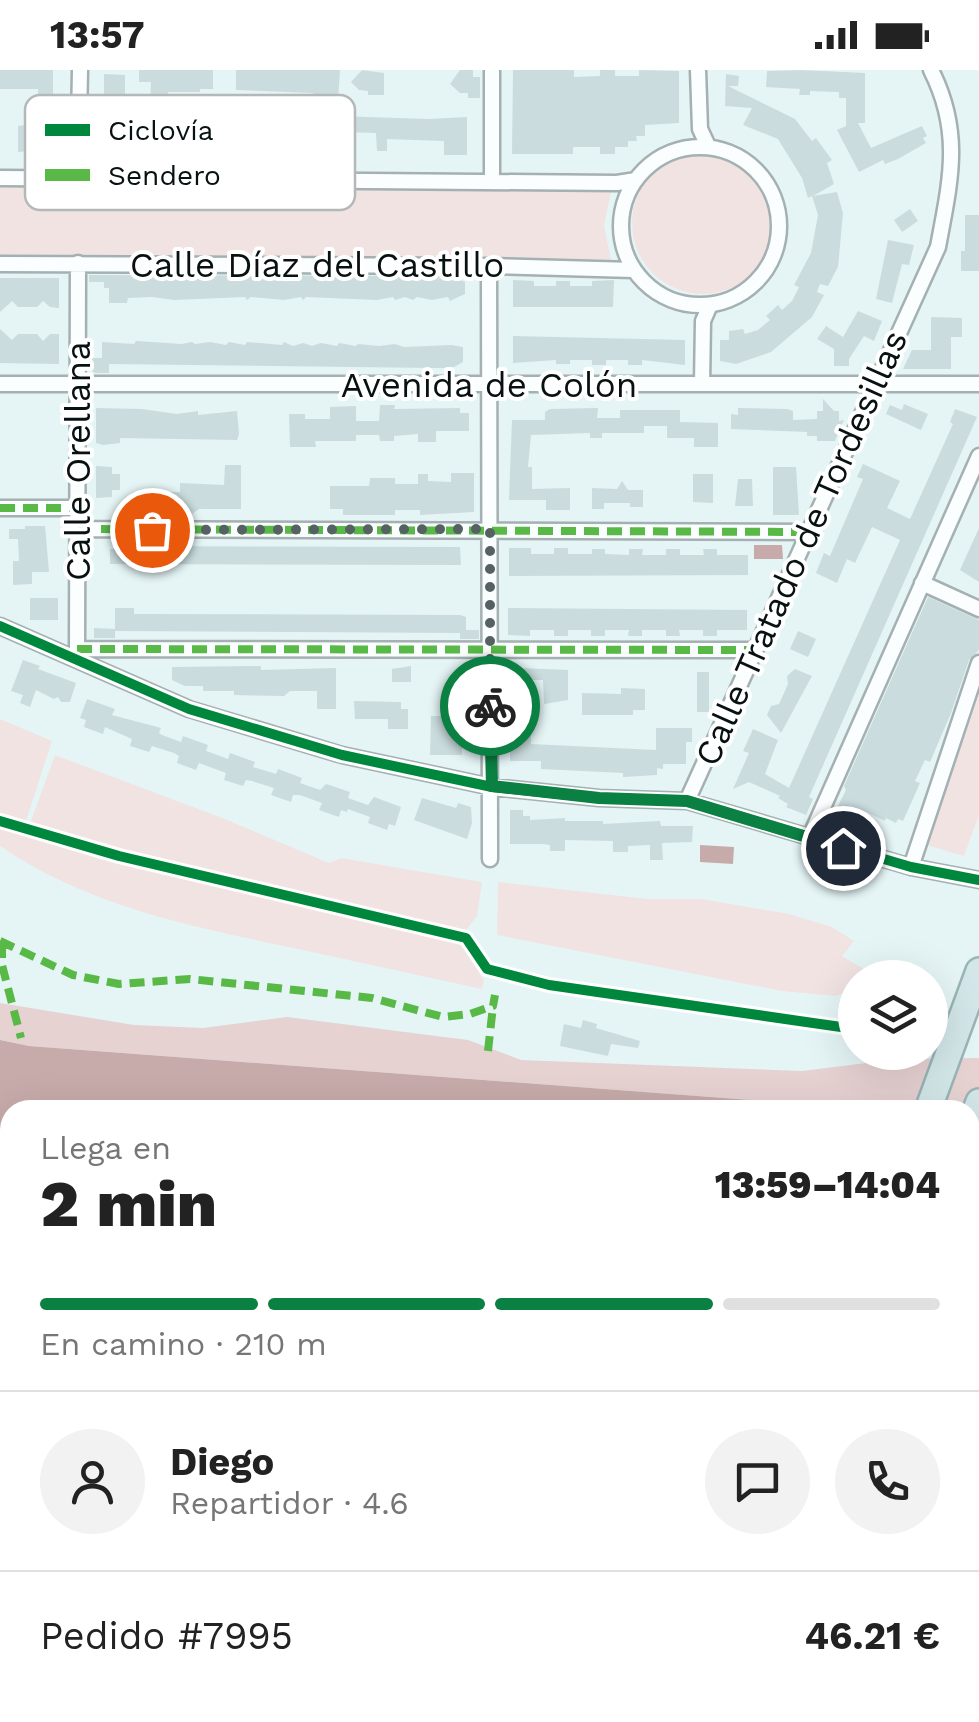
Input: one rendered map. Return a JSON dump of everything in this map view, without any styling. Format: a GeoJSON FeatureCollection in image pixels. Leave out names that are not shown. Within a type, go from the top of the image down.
{"type":"FeatureCollection","features":[{"type":"Feature","properties":{"kind":"highway"},"geometry":{"type":"LineString","coordinates":[[932,1100],[979,971]]}},
{"type":"Feature","properties":{"kind":"street"},"geometry":{"type":"LineString","coordinates":[[80,70],[80,95]]}},
{"type":"Feature","properties":{"kind":"street"},"geometry":{"type":"LineString","coordinates":[[492,70],[492,180]]}},
{"type":"Feature","properties":{"kind":"street"},"geometry":{"type":"LineString","coordinates":[[698,70],[700,128],[708,146]]}},
{"type":"Feature","properties":{"kind":"street","name":"Calle Tratado de Tordesillas"},"geometry":{"type":"LineString","coordinates":[[0,626],[77,654],[189,709],[342,755],[492,786],[599,798],[687,801],[938,247],[954,164],[948,115],[931,70]]}},
{"type":"Feature","properties":{"kind":"street"},"geometry":{"type":"LineString","coordinates":[[692,146],[700,128]]}},
{"type":"Feature","properties":{"kind":"street"},"geometry":{"type":"LineString","coordinates":[[708,146],[726,150],[750,164],[768,185],[778,211],[778,238],[770,264],[752,286],[728,300],[702,305],[663,296],[646,286],[623,248],[621,224],[627,185],[648,164],[672,151],[708,146]]}},
{"type":"Feature","properties":{"kind":"street"},"geometry":{"type":"LineString","coordinates":[[0,178],[25,177]]}},
{"type":"Feature","properties":{"kind":"street"},"geometry":{"type":"LineString","coordinates":[[355,179],[627,185]]}},
{"type":"Feature","properties":{"kind":"street","name":"Calle Díaz del Castillo"},"geometry":{"type":"LineString","coordinates":[[0,264],[633,270]]}},
{"type":"Feature","properties":{"kind":"street","name":"Calle Orellana"},"geometry":{"type":"LineString","coordinates":[[77,654],[78,264]]}},
{"type":"Feature","properties":{"kind":"street"},"geometry":{"type":"LineString","coordinates":[[490,266],[490,859]]}},
{"type":"Feature","properties":{"kind":"street"},"geometry":{"type":"LineString","coordinates":[[702,305],[702,384]]}},
{"type":"Feature","properties":{"kind":"street","name":"Avenida de Colón"},"geometry":{"type":"LineString","coordinates":[[0,384],[979,384]]}},
{"type":"Feature","properties":{"kind":"street"},"geometry":{"type":"LineString","coordinates":[[808,838],[979,456]]}},
{"type":"Feature","properties":{"kind":"street"},"geometry":{"type":"LineString","coordinates":[[0,508],[78,508]]}},
{"type":"Feature","properties":{"kind":"street"},"geometry":{"type":"LineString","coordinates":[[78,530],[810,532]]}},
{"type":"Feature","properties":{"kind":"street"},"geometry":{"type":"LineString","coordinates":[[922,584],[979,610]]}},
{"type":"Feature","properties":{"kind":"street"},"geometry":{"type":"LineString","coordinates":[[77,654],[754,650]]}},
{"type":"Feature","properties":{"kind":"street"},"geometry":{"type":"LineString","coordinates":[[912,868],[979,663]]}},
{"type":"Feature","properties":{"kind":"street"},"geometry":{"type":"LineString","coordinates":[[687,801],[912,868],[979,880]]}},
{"type":"Feature","properties":{"kind":"shaded area"},"geometry":{"type":"Polygon","coordinates":[[[703,152],[730,157],[753,173],[769,196],[774,223],[769,250],[753,273],[730,289],[703,294],[676,289],[653,273],[637,250],[632,223],[637,196],[653,173],[676,157],[703,152]]]}},
{"type":"Feature","properties":{"kind":"shaded area"},"geometry":{"type":"Polygon","coordinates":[[[0,186],[25,186],[25,210],[355,210],[355,187],[612,188],[604,225],[611,260],[0,259],[0,186]]]}},
{"type":"Feature","properties":{"kind":"shaded area"},"geometry":{"type":"Polygon","coordinates":[[[754,545],[782,545],[783,559],[754,559],[754,545]]]}},
{"type":"Feature","properties":{"kind":"shaded area"},"geometry":{"type":"Polygon","coordinates":[[[979,695],[979,815],[964,856],[926,845],[979,695]]]}},
{"type":"Feature","properties":{"kind":"shaded area"},"geometry":{"type":"Polygon","coordinates":[[[0,719],[52,741],[22,833],[455,936],[484,980],[482,989],[170,920],[100,897],[32,866],[0,846],[0,719]]]}},
{"type":"Feature","properties":{"kind":"shaded area"},"geometry":{"type":"Polygon","coordinates":[[[55,755],[329,863],[341,858],[482,882],[477,916],[467,929],[452,929],[232,881],[28,829],[55,755]]]}},
{"type":"Feature","properties":{"kind":"shaded area"},"geometry":{"type":"Polygon","coordinates":[[[700,845],[734,847],[733,864],[700,862],[700,845]]]}},
{"type":"Feature","properties":{"kind":"shaded area"},"geometry":{"type":"Polygon","coordinates":[[[498,882],[648,899],[702,899],[789,914],[832,927],[854,941],[842,956],[849,960],[838,960],[836,996],[782,991],[497,935],[498,882]]]}},
{"type":"Feature","properties":{"kind":"shaded area"},"geometry":{"type":"Polygon","coordinates":[[[0,1003],[134,1025],[203,1028],[287,1017],[468,1040],[521,1060],[802,1071],[838,1067],[838,1070],[948,1070],[948,1058],[979,1058],[979,1100],[752,1100],[29,1046],[0,1040],[0,1003]]]}},
{"type":"Feature","properties":{"kind":"shaded area"},"geometry":{"type":"Polygon","coordinates":[[[0,1040],[29,1046],[752,1100],[0,1100],[0,1040]]]}},
{"type":"Feature","properties":{"kind":"building"},"geometry":{"type":"Polygon","coordinates":[[[0,70],[53,70],[53,95],[38,95],[38,89],[0,89],[0,70]]]}},
{"type":"Feature","properties":{"kind":"building"},"geometry":{"type":"Polygon","coordinates":[[[139,70],[213,70],[213,89],[200,92],[150,95],[151,82],[139,82],[139,70]]]}},
{"type":"Feature","properties":{"kind":"building"},"geometry":{"type":"Polygon","coordinates":[[[236,70],[340,70],[338,95],[236,90],[236,70]]]}},
{"type":"Feature","properties":{"kind":"building"},"geometry":{"type":"Polygon","coordinates":[[[362,70],[384,73],[384,95],[368,95],[368,91],[359,90],[351,82],[362,70]]]}},
{"type":"Feature","properties":{"kind":"building"},"geometry":{"type":"Polygon","coordinates":[[[460,70],[473,70],[473,77],[480,77],[480,98],[468,98],[468,93],[460,93],[450,84],[460,70]]]}},
{"type":"Feature","properties":{"kind":"building"},"geometry":{"type":"Polygon","coordinates":[[[513,70],[574,70],[574,77],[600,76],[600,70],[615,70],[615,76],[639,76],[639,70],[679,71],[679,123],[645,125],[645,136],[628,141],[628,147],[615,147],[615,154],[600,154],[600,147],[573,147],[573,154],[512,154],[513,70]]]}},
{"type":"Feature","properties":{"kind":"building"},"geometry":{"type":"Polygon","coordinates":[[[767,71],[865,73],[865,123],[858,123],[871,148],[922,126],[926,143],[898,159],[885,164],[883,160],[859,172],[837,130],[846,126],[846,98],[839,98],[839,92],[810,91],[810,95],[799,95],[800,89],[766,87],[767,71]]]}},
{"type":"Feature","properties":{"kind":"building"},"geometry":{"type":"Polygon","coordinates":[[[104,74],[125,75],[125,95],[104,95],[104,74]]]}},
{"type":"Feature","properties":{"kind":"building"},"geometry":{"type":"Polygon","coordinates":[[[726,74],[739,76],[738,86],[728,86],[795,119],[812,141],[816,138],[832,160],[827,163],[834,184],[813,196],[837,192],[843,213],[838,267],[828,286],[820,284],[817,292],[824,295],[812,317],[771,352],[736,364],[720,361],[720,340],[729,340],[729,331],[743,329],[745,334],[758,330],[770,320],[766,316],[778,305],[782,310],[792,301],[799,287],[794,285],[811,253],[818,215],[812,196],[808,198],[802,178],[778,139],[743,125],[752,108],[725,106],[726,74]]]}},
{"type":"Feature","properties":{"kind":"building"},"geometry":{"type":"Polygon","coordinates":[[[355,117],[467,117],[467,155],[444,155],[444,141],[387,139],[387,151],[377,151],[376,133],[355,132],[355,117]]]}},
{"type":"Feature","properties":{"kind":"building"},"geometry":{"type":"Polygon","coordinates":[[[25,125],[25,151],[18,152],[18,126],[25,125]]]}},
{"type":"Feature","properties":{"kind":"building"},"geometry":{"type":"Polygon","coordinates":[[[910,209],[918,221],[902,232],[894,220],[910,209]]]}},
{"type":"Feature","properties":{"kind":"building"},"geometry":{"type":"Polygon","coordinates":[[[965,215],[979,215],[979,271],[961,271],[965,215]]]}},
{"type":"Feature","properties":{"kind":"building"},"geometry":{"type":"Polygon","coordinates":[[[888,240],[914,245],[909,265],[902,264],[892,303],[876,299],[888,240]]]}},
{"type":"Feature","properties":{"kind":"building"},"geometry":{"type":"Polygon","coordinates":[[[89,275],[453,276],[465,282],[465,294],[450,301],[448,297],[152,297],[109,303],[109,288],[104,288],[104,282],[89,282],[89,275]]]}},
{"type":"Feature","properties":{"kind":"building"},"geometry":{"type":"Polygon","coordinates":[[[0,278],[59,278],[59,308],[43,301],[37,307],[18,307],[12,301],[0,312],[0,278]]]}},
{"type":"Feature","properties":{"kind":"building"},"geometry":{"type":"Polygon","coordinates":[[[513,280],[534,281],[534,286],[556,286],[556,281],[570,281],[570,286],[592,286],[592,281],[614,280],[613,307],[513,307],[513,280]]]}},
{"type":"Feature","properties":{"kind":"building"},"geometry":{"type":"Polygon","coordinates":[[[858,311],[882,321],[874,341],[864,336],[849,359],[849,366],[834,366],[834,349],[817,339],[826,326],[843,337],[858,311]]]}},
{"type":"Feature","properties":{"kind":"building"},"geometry":{"type":"Polygon","coordinates":[[[931,317],[962,318],[962,337],[951,337],[951,369],[903,369],[912,350],[931,350],[931,317]]]}},
{"type":"Feature","properties":{"kind":"building"},"geometry":{"type":"Polygon","coordinates":[[[0,329],[12,340],[18,334],[37,334],[43,341],[50,334],[59,334],[59,364],[0,363],[0,329]]]}},
{"type":"Feature","properties":{"kind":"building"},"geometry":{"type":"Polygon","coordinates":[[[513,336],[685,340],[685,365],[642,360],[642,365],[628,365],[628,360],[606,360],[606,365],[592,365],[592,360],[570,360],[570,364],[556,364],[556,360],[513,363],[513,336]]]}},
{"type":"Feature","properties":{"kind":"building"},"geometry":{"type":"Polygon","coordinates":[[[102,342],[226,345],[284,342],[293,346],[451,345],[463,347],[463,362],[452,368],[109,364],[109,373],[95,373],[88,367],[88,358],[102,358],[102,342]]]}},
{"type":"Feature","properties":{"kind":"building"},"geometry":{"type":"Polygon","coordinates":[[[823,399],[839,411],[839,421],[844,420],[835,441],[817,441],[817,436],[807,436],[807,432],[731,429],[731,414],[738,415],[738,408],[787,409],[793,411],[793,420],[817,419],[817,411],[823,411],[823,399]]]}},
{"type":"Feature","properties":{"kind":"building"},"geometry":{"type":"Polygon","coordinates":[[[904,404],[928,414],[921,430],[886,414],[890,405],[902,410],[904,404]]]}},
{"type":"Feature","properties":{"kind":"building"},"geometry":{"type":"Polygon","coordinates":[[[380,405],[395,405],[394,409],[460,408],[460,413],[469,413],[469,431],[436,431],[436,442],[418,442],[418,434],[394,436],[394,441],[380,441],[379,435],[356,435],[356,441],[315,441],[316,447],[290,447],[289,414],[305,414],[305,419],[330,419],[330,407],[356,406],[356,421],[379,421],[380,405]]]}},
{"type":"Feature","properties":{"kind":"building"},"geometry":{"type":"Polygon","coordinates":[[[96,408],[177,414],[198,411],[198,415],[237,411],[239,434],[237,440],[120,438],[120,443],[103,445],[96,443],[96,408]]]}},
{"type":"Feature","properties":{"kind":"building"},"geometry":{"type":"Polygon","coordinates":[[[598,408],[597,418],[620,418],[620,410],[680,410],[680,422],[718,423],[718,447],[694,447],[694,438],[667,438],[667,426],[644,426],[644,433],[602,433],[602,438],[590,438],[590,433],[531,435],[528,467],[532,467],[532,489],[570,488],[570,510],[546,510],[546,500],[509,500],[512,420],[545,420],[545,412],[550,409],[598,408]]]}},
{"type":"Feature","properties":{"kind":"building"},"geometry":{"type":"Polygon","coordinates":[[[955,409],[977,417],[809,797],[813,799],[806,815],[786,807],[788,804],[780,796],[749,782],[733,789],[749,753],[743,751],[753,729],[778,740],[765,774],[789,788],[900,540],[872,527],[855,563],[847,559],[837,583],[816,573],[824,553],[830,556],[863,479],[857,477],[863,464],[900,481],[887,508],[910,519],[953,424],[950,422],[955,409]]]}},
{"type":"Feature","properties":{"kind":"building"},"geometry":{"type":"Polygon","coordinates":[[[225,465],[241,465],[241,509],[134,514],[134,493],[180,492],[180,483],[224,485],[225,465]]]}},
{"type":"Feature","properties":{"kind":"building"},"geometry":{"type":"Polygon","coordinates":[[[96,466],[112,467],[112,474],[120,474],[120,490],[112,490],[112,497],[96,498],[96,466]]]}},
{"type":"Feature","properties":{"kind":"building"},"geometry":{"type":"Polygon","coordinates":[[[773,467],[796,467],[799,515],[773,515],[773,467]]]}},
{"type":"Feature","properties":{"kind":"building"},"geometry":{"type":"Polygon","coordinates":[[[451,473],[474,473],[474,512],[420,515],[420,510],[395,510],[395,515],[343,515],[343,509],[330,509],[330,486],[369,486],[370,478],[395,478],[395,484],[418,484],[418,474],[428,474],[428,481],[451,482],[451,473]]]}},
{"type":"Feature","properties":{"kind":"building"},"geometry":{"type":"Polygon","coordinates":[[[693,474],[713,474],[713,503],[693,502],[693,474]]]}},
{"type":"Feature","properties":{"kind":"building"},"geometry":{"type":"Polygon","coordinates":[[[738,479],[752,479],[753,506],[735,506],[738,479]]]}},
{"type":"Feature","properties":{"kind":"building"},"geometry":{"type":"Polygon","coordinates":[[[622,481],[628,490],[643,490],[643,507],[604,503],[604,509],[592,509],[592,488],[617,489],[622,481]]]}},
{"type":"Feature","properties":{"kind":"building"},"geometry":{"type":"Polygon","coordinates":[[[45,526],[49,572],[32,572],[32,584],[13,585],[13,561],[19,561],[18,539],[9,539],[9,529],[45,526]]]}},
{"type":"Feature","properties":{"kind":"building"},"geometry":{"type":"Polygon","coordinates":[[[979,528],[979,582],[960,570],[979,528]]]}},
{"type":"Feature","properties":{"kind":"building"},"geometry":{"type":"Polygon","coordinates":[[[460,547],[461,565],[110,564],[110,549],[460,547]]]}},
{"type":"Feature","properties":{"kind":"building"},"geometry":{"type":"Polygon","coordinates":[[[509,548],[531,548],[531,554],[554,554],[554,548],[568,548],[568,554],[592,554],[592,549],[605,549],[605,554],[629,555],[629,549],[643,549],[642,555],[666,555],[666,549],[680,549],[680,555],[704,555],[703,549],[717,549],[717,555],[748,555],[748,575],[509,576],[509,548]]]}},
{"type":"Feature","properties":{"kind":"building"},"geometry":{"type":"Polygon","coordinates":[[[928,597],[979,620],[979,650],[969,660],[930,762],[925,760],[915,781],[920,783],[903,821],[885,821],[862,810],[860,815],[855,814],[838,806],[846,790],[844,786],[928,597]]]}},
{"type":"Feature","properties":{"kind":"building"},"geometry":{"type":"Polygon","coordinates":[[[30,598],[58,598],[58,620],[30,620],[30,598]]]}},
{"type":"Feature","properties":{"kind":"building"},"geometry":{"type":"Polygon","coordinates":[[[115,608],[134,608],[134,614],[460,615],[466,617],[466,630],[479,630],[479,639],[460,639],[460,633],[115,631],[115,638],[94,638],[94,628],[115,629],[115,608]]]}},
{"type":"Feature","properties":{"kind":"building"},"geometry":{"type":"Polygon","coordinates":[[[508,608],[747,610],[747,630],[717,630],[717,636],[703,636],[703,630],[679,630],[680,636],[666,636],[666,630],[642,630],[642,636],[628,636],[629,630],[605,630],[605,636],[591,636],[591,630],[568,630],[568,636],[554,636],[554,630],[530,630],[530,636],[508,635],[508,608]]]}},
{"type":"Feature","properties":{"kind":"building"},"geometry":{"type":"Polygon","coordinates":[[[798,631],[816,639],[808,657],[790,649],[798,631]]]}},
{"type":"Feature","properties":{"kind":"building"},"geometry":{"type":"Polygon","coordinates":[[[23,660],[76,683],[70,702],[36,690],[30,707],[20,703],[23,695],[11,691],[23,660]]]}},
{"type":"Feature","properties":{"kind":"building"},"geometry":{"type":"Polygon","coordinates":[[[261,666],[261,670],[336,668],[336,709],[317,709],[317,691],[290,691],[284,696],[234,695],[234,691],[203,691],[203,686],[185,686],[172,680],[172,667],[261,666]]]}},
{"type":"Feature","properties":{"kind":"building"},"geometry":{"type":"Polygon","coordinates":[[[411,666],[411,682],[392,682],[392,669],[411,666]]]}},
{"type":"Feature","properties":{"kind":"building"},"geometry":{"type":"Polygon","coordinates":[[[518,668],[568,670],[568,700],[544,704],[543,680],[519,680],[518,668]]]}},
{"type":"Feature","properties":{"kind":"building"},"geometry":{"type":"Polygon","coordinates":[[[795,669],[812,676],[781,733],[767,715],[771,706],[779,704],[788,684],[787,676],[795,669]]]}},
{"type":"Feature","properties":{"kind":"building"},"geometry":{"type":"Polygon","coordinates":[[[697,672],[709,672],[709,712],[697,712],[697,672]]]}},
{"type":"Feature","properties":{"kind":"building"},"geometry":{"type":"Polygon","coordinates":[[[507,680],[519,681],[519,701],[509,701],[507,680]]]}},
{"type":"Feature","properties":{"kind":"building"},"geometry":{"type":"Polygon","coordinates":[[[621,688],[645,689],[645,710],[633,710],[633,715],[582,715],[582,693],[621,694],[621,688]]]}},
{"type":"Feature","properties":{"kind":"building"},"geometry":{"type":"Polygon","coordinates":[[[87,699],[115,709],[112,715],[161,728],[162,735],[181,742],[183,736],[208,745],[206,751],[228,759],[230,753],[255,762],[253,767],[276,774],[278,769],[320,790],[326,784],[350,792],[348,798],[368,805],[374,797],[401,807],[395,826],[389,824],[387,830],[368,823],[370,817],[348,809],[341,810],[339,817],[319,810],[322,803],[300,795],[293,795],[291,802],[271,795],[274,788],[246,780],[243,786],[224,780],[226,773],[199,763],[196,770],[177,763],[179,756],[174,753],[152,746],[149,752],[130,746],[132,739],[105,727],[103,734],[84,727],[86,720],[80,718],[87,699]]]}},
{"type":"Feature","properties":{"kind":"building"},"geometry":{"type":"Polygon","coordinates":[[[354,701],[401,702],[401,709],[408,709],[408,729],[388,729],[388,719],[355,719],[354,701]]]}},
{"type":"Feature","properties":{"kind":"building"},"geometry":{"type":"Polygon","coordinates":[[[442,709],[458,709],[458,728],[466,728],[466,749],[462,748],[462,755],[430,755],[431,716],[442,716],[442,709]]]}},
{"type":"Feature","properties":{"kind":"building"},"geometry":{"type":"Polygon","coordinates":[[[656,728],[692,728],[692,742],[686,742],[686,764],[663,764],[663,769],[657,768],[657,775],[623,777],[623,773],[541,769],[541,761],[510,761],[510,730],[531,730],[531,744],[656,750],[656,728]]]}},
{"type":"Feature","properties":{"kind":"building"},"geometry":{"type":"Polygon","coordinates":[[[422,798],[456,808],[458,803],[471,807],[467,839],[414,820],[422,798]]]}},
{"type":"Feature","properties":{"kind":"building"},"geometry":{"type":"Polygon","coordinates":[[[510,810],[523,810],[523,816],[530,816],[530,820],[565,818],[603,824],[660,821],[661,826],[693,826],[692,842],[662,843],[663,860],[650,860],[650,845],[628,846],[628,852],[613,852],[613,841],[565,840],[565,851],[550,851],[550,845],[543,844],[510,844],[510,810]]]}},
{"type":"Feature","properties":{"kind":"building"},"geometry":{"type":"Polygon","coordinates":[[[583,1020],[597,1024],[596,1028],[640,1041],[638,1048],[611,1044],[608,1056],[560,1046],[564,1024],[581,1028],[583,1020]]]}},
{"type":"Feature","properties":{"kind":"marked path"},"geometry":{"type":"LineString","coordinates":[[0,508],[78,508]]}},
{"type":"Feature","properties":{"kind":"marked path"},"geometry":{"type":"LineString","coordinates":[[78,529],[810,532]]}},
{"type":"Feature","properties":{"kind":"marked path"},"geometry":{"type":"LineString","coordinates":[[77,649],[754,650]]}},
{"type":"Feature","properties":{"kind":"marked path"},"geometry":{"type":"LineString","coordinates":[[0,941],[73,975],[119,984],[190,979],[372,998],[443,1017],[493,1006],[495,995]]}},
{"type":"Feature","properties":{"kind":"marked path"},"geometry":{"type":"LineString","coordinates":[[2,943],[2,965],[21,1038]]}},
{"type":"Feature","properties":{"kind":"marked path"},"geometry":{"type":"LineString","coordinates":[[488,1051],[493,1006]]}},
{"type":"Feature","properties":{"kind":"cycle path"},"geometry":{"type":"LineString","coordinates":[[0,626],[189,709],[342,755],[492,787],[599,798],[687,801],[911,867],[979,880]]}},
{"type":"Feature","properties":{"kind":"cycle path"},"geometry":{"type":"LineString","coordinates":[[0,821],[119,856],[466,938],[487,969],[549,985],[838,1027]]}},
{"type":"Feature","properties":{"kind":"way so far"},"geometry":{"type":"LineString","coordinates":[[152,530],[490,529],[490,706]]}},
{"type":"Feature","properties":{"kind":"route"},"geometry":{"type":"LineString","coordinates":[[490,706],[492,786],[599,798],[687,801],[843,848]]}}]}
